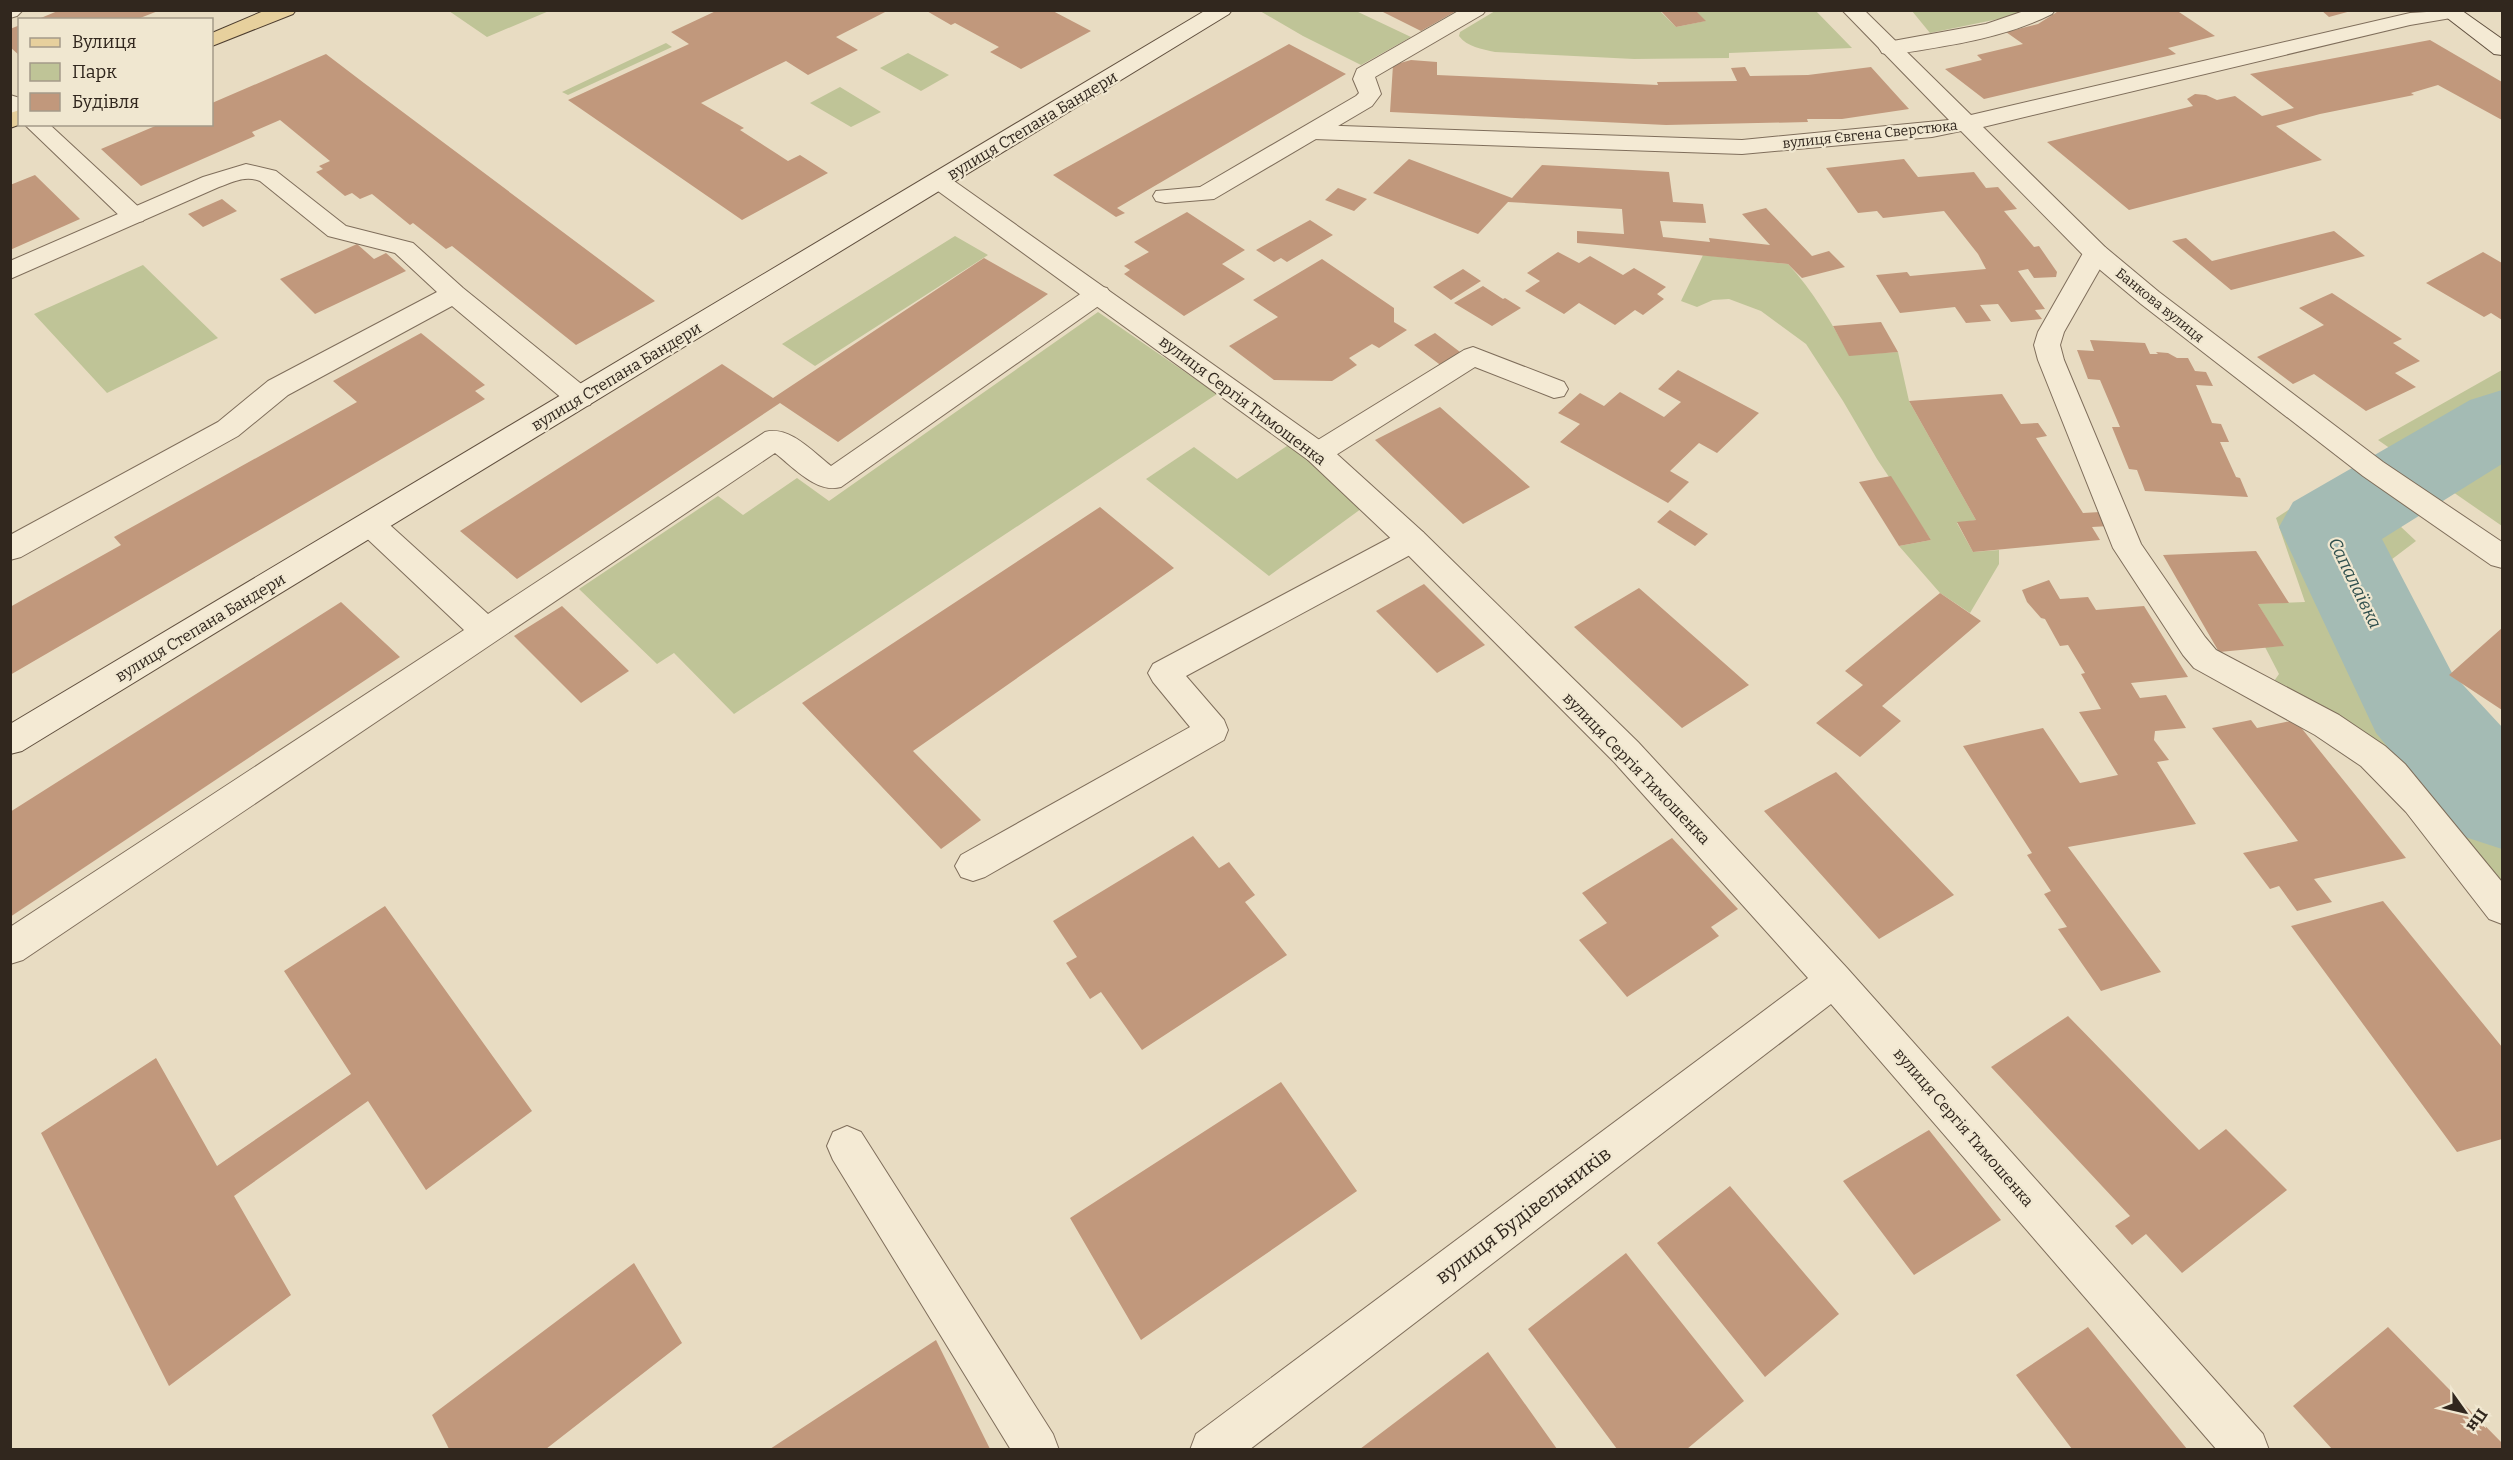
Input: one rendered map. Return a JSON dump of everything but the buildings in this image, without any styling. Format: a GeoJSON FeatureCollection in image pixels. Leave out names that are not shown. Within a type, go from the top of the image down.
{"type":"FeatureCollection","features":[{"type":"Feature","properties":{"kind":"main road"},"geometry":{"type":"LineString","coordinates":[[213,40],[286,10]]}},
{"type":"Feature","properties":{"kind":"street","name":"вулиця Степана Бандери"},"geometry":{"type":"LineString","coordinates":[[10,741],[1222,10]]}},
{"type":"Feature","properties":{"kind":"street"},"geometry":{"type":"LineString","coordinates":[[1165,196],[1205,194],[1313,132],[1364,101],[1370,94],[1364,79],[1365,75],[1476,10]]}},
{"type":"Feature","properties":{"kind":"street","name":"Банкова вулиця"},"geometry":{"type":"LineString","coordinates":[[1852,10],[2096,253],[2150,298],[2373,469],[2502,557]]}},
{"type":"Feature","properties":{"kind":"street"},"geometry":{"type":"LineString","coordinates":[[1890,48],[2028,19],[2045,10]]}},
{"type":"Feature","properties":{"kind":"street"},"geometry":{"type":"LineString","coordinates":[[2449,12],[2502,49]]}},
{"type":"Feature","properties":{"kind":"street","name":"вулиця Євгена Сверстюка"},"geometry":{"type":"LineString","coordinates":[[1313,132],[1742,147],[1932,130],[2410,19],[2449,12]]}},
{"type":"Feature","properties":{"kind":"street"},"geometry":{"type":"LineString","coordinates":[[37,126],[134,216]]}},
{"type":"Feature","properties":{"kind":"street"},"geometry":{"type":"LineString","coordinates":[[10,271],[231,174],[257,171],[268,176],[337,231],[404,248],[454,294],[580,398]]}},
{"type":"Feature","properties":{"kind":"street","name":"вулиця Сергія Тимошенка"},"geometry":{"type":"LineString","coordinates":[[939,181],[1318,453],[1412,540],[1626,752],[1834,980],[2247,1449]]}},
{"type":"Feature","properties":{"kind":"street"},"geometry":{"type":"LineString","coordinates":[[2096,253],[2051,332],[2047,345],[2051,360],[2128,548],[2205,659],[2327,724],[2373,756],[2418,802],[2502,908]]}},
{"type":"Feature","properties":{"kind":"street"},"geometry":{"type":"LineString","coordinates":[[10,549],[228,429],[278,388],[454,294]]}},
{"type":"Feature","properties":{"kind":"street"},"geometry":{"type":"LineString","coordinates":[[10,948],[775,439],[831,480],[1098,294]]}},
{"type":"Feature","properties":{"kind":"street"},"geometry":{"type":"LineString","coordinates":[[1318,453],[1473,356],[1554,389]]}},
{"type":"Feature","properties":{"kind":"street"},"geometry":{"type":"LineString","coordinates":[[370,524],[486,631]]}},
{"type":"Feature","properties":{"kind":"street"},"geometry":{"type":"LineString","coordinates":[[973,866],[1212,730],[1164,673],[1412,540]]}},
{"type":"Feature","properties":{"kind":"street","name":"вулиця Будівельників"},"geometry":{"type":"LineString","coordinates":[[1212,1449],[1834,980]]}},
{"type":"Feature","properties":{"kind":"street"},"geometry":{"type":"LineString","coordinates":[[847,1146],[1037,1449]]}},
{"type":"Feature","properties":{"kind":"green space"},"geometry":{"type":"Polygon","coordinates":[[[1815,10],[1852,48],[1729,53],[1729,58],[1634,59],[1495,52],[1470,45],[1459,36],[1460,32],[1495,11],[1660,11],[1676,27],[1705,21],[1695,11],[1815,10]]]}},
{"type":"Feature","properties":{"kind":"green space"},"geometry":{"type":"Polygon","coordinates":[[[449,11],[549,11],[487,37],[449,11]]]}},
{"type":"Feature","properties":{"kind":"green space"},"geometry":{"type":"Polygon","coordinates":[[[1260,11],[1356,11],[1411,37],[1361,65],[1260,11]]]}},
{"type":"Feature","properties":{"kind":"green space"},"geometry":{"type":"Polygon","coordinates":[[[1912,11],[2025,11],[2008,17],[1930,33],[1912,11]]]}},
{"type":"Feature","properties":{"kind":"green space"},"geometry":{"type":"Polygon","coordinates":[[[666,43],[672,47],[568,95],[562,92],[666,43]]]}},
{"type":"Feature","properties":{"kind":"green space"},"geometry":{"type":"Polygon","coordinates":[[[908,53],[949,75],[921,91],[880,68],[908,53]]]}},
{"type":"Feature","properties":{"kind":"green space"},"geometry":{"type":"Polygon","coordinates":[[[840,87],[881,112],[851,127],[810,103],[840,87]]]}},
{"type":"Feature","properties":{"kind":"green space"},"geometry":{"type":"Polygon","coordinates":[[[955,236],[988,255],[815,366],[782,344],[955,236]]]}},
{"type":"Feature","properties":{"kind":"green space"},"geometry":{"type":"Polygon","coordinates":[[[1703,255],[1788,264],[1822,308],[1849,355],[1898,352],[1909,401],[1976,520],[1957,523],[1973,552],[1999,550],[1999,564],[1970,613],[1940,593],[1899,546],[1931,540],[1877,459],[1806,344],[1761,311],[1729,299],[1713,300],[1697,307],[1681,301],[1703,255]]]}},
{"type":"Feature","properties":{"kind":"green space"},"geometry":{"type":"Polygon","coordinates":[[[143,265],[218,338],[107,393],[34,314],[143,265]]]}},
{"type":"Feature","properties":{"kind":"green space"},"geometry":{"type":"Polygon","coordinates":[[[1098,312],[1217,394],[734,714],[674,653],[657,664],[579,589],[718,496],[743,515],[797,478],[829,501],[1098,312]]]}},
{"type":"Feature","properties":{"kind":"green space"},"geometry":{"type":"Polygon","coordinates":[[[2502,370],[2502,526],[2378,440],[2502,370]]]}},
{"type":"Feature","properties":{"kind":"green space"},"geometry":{"type":"Polygon","coordinates":[[[1290,444],[1365,506],[1269,576],[1146,479],[1194,447],[1237,479],[1290,444]]]}},
{"type":"Feature","properties":{"kind":"green space"},"geometry":{"type":"Polygon","coordinates":[[[2338,479],[2383,510],[2416,541],[2383,566],[2417,661],[2502,759],[2502,889],[2411,771],[2391,750],[2272,684],[2279,674],[2265,647],[2283,646],[2258,604],[2305,602],[2276,518],[2338,479]]]}},
{"type":"Feature","properties":{"kind":"waterway","name":"Сапалаївка"},"geometry":{"type":"LineString","coordinates":[[2502,422],[2327,527],[2414,703],[2502,802]]}}]}
